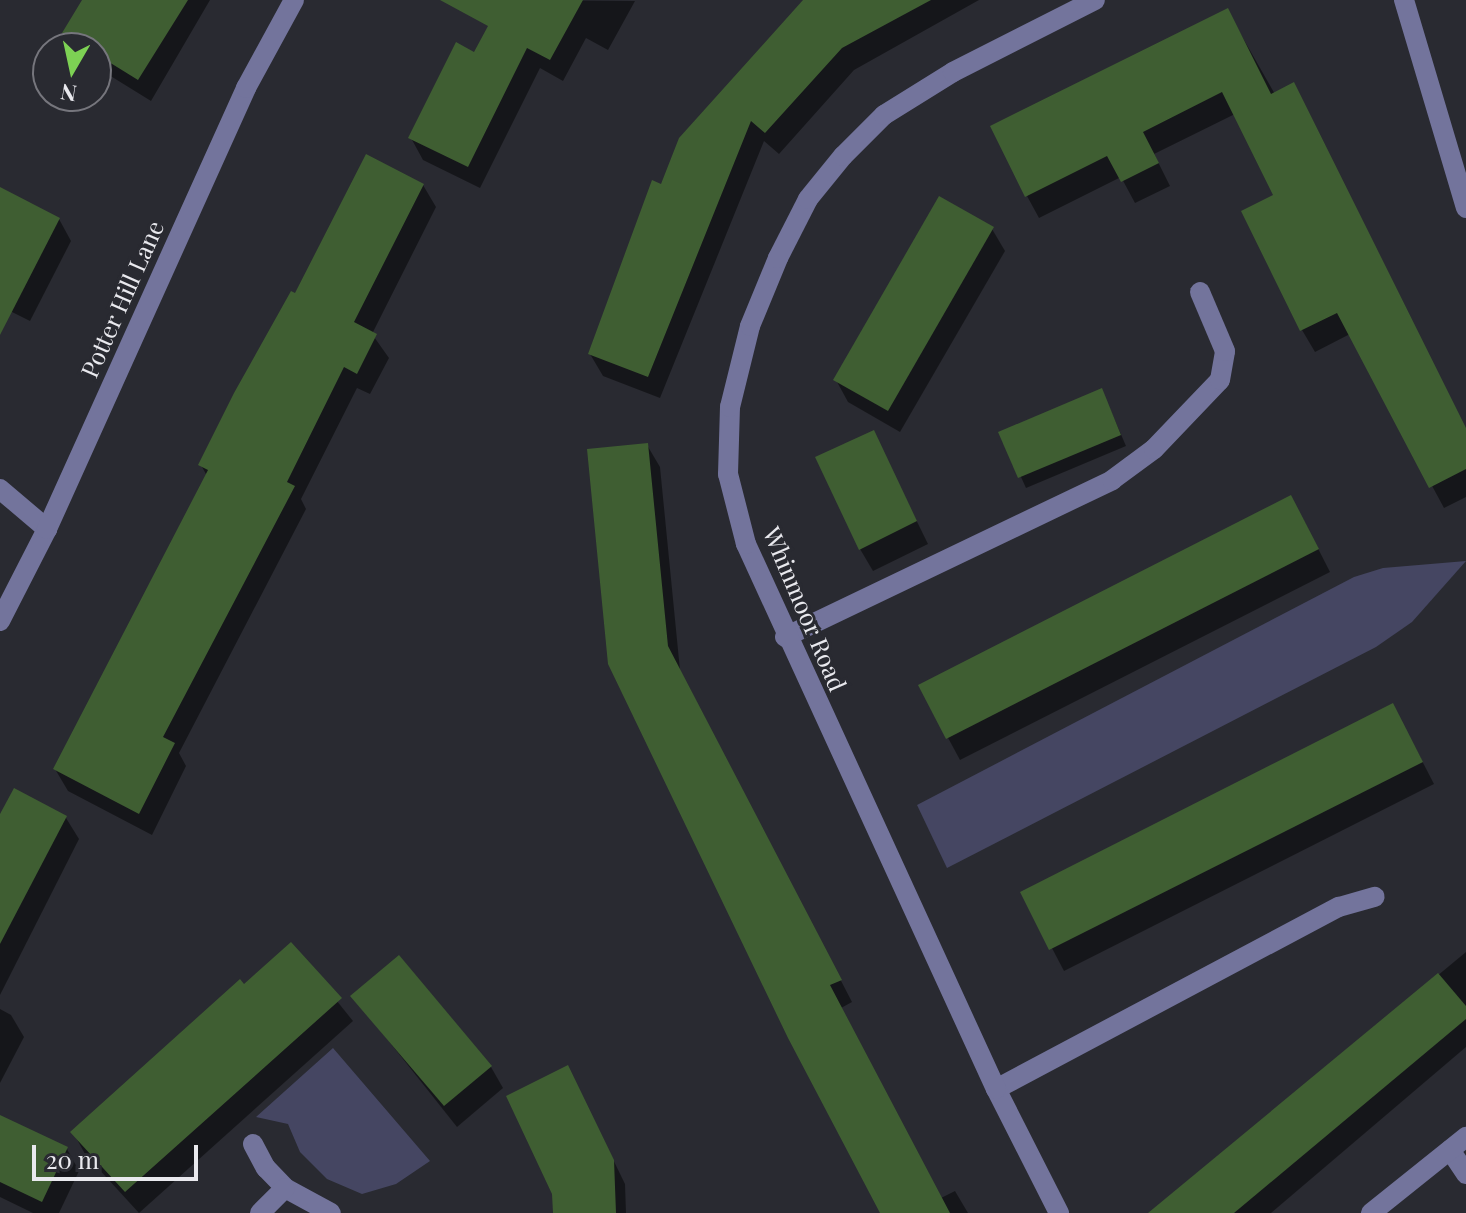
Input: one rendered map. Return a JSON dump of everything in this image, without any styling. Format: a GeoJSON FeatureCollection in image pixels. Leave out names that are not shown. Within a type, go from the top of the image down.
{"type":"FeatureCollection","features":[{"type":"Feature","properties":{"kind":"street","name":"Potter Hill Lane"},"geometry":{"type":"LineString","coordinates":[[0,621],[47,529],[246,88],[294,0]]}},
{"type":"Feature","properties":{"kind":"street","name":"Whinmoor Road"},"geometry":{"type":"LineString","coordinates":[[1059,1213],[996,1089],[910,895],[785,637],[746,544],[728,474],[730,407],[750,326],[778,258],[808,199],[884,115],[953,72],[1095,0]]}},
{"type":"Feature","properties":{"kind":"street"},"geometry":{"type":"LineString","coordinates":[[1404,0],[1466,208]]}},
{"type":"Feature","properties":{"kind":"street"},"geometry":{"type":"LineString","coordinates":[[785,637],[1112,480],[1154,449],[1220,380],[1225,351],[1200,292]]}},
{"type":"Feature","properties":{"kind":"street"},"geometry":{"type":"LineString","coordinates":[[0,489],[47,529]]}},
{"type":"Feature","properties":{"kind":"street"},"geometry":{"type":"LineString","coordinates":[[996,1089],[1339,907],[1375,897]]}},
{"type":"Feature","properties":{"kind":"street"},"geometry":{"type":"LineString","coordinates":[[253,1144],[285,1188],[331,1213]]}},
{"type":"Feature","properties":{"kind":"street"},"geometry":{"type":"LineString","coordinates":[[1371,1213],[1458,1144],[1466,1174]]}},
{"type":"Feature","properties":{"kind":"street"},"geometry":{"type":"LineString","coordinates":[[260,1213],[285,1188]]}},
{"type":"Feature","properties":{"kind":"shaded area"},"geometry":{"type":"Polygon","coordinates":[[[1466,561],[1412,622],[1376,647],[947,868],[917,805],[1354,577],[1383,568],[1466,561]]]}},
{"type":"Feature","properties":{"kind":"shaded area"},"geometry":{"type":"Polygon","coordinates":[[[333,1048],[430,1161],[396,1184],[362,1194],[327,1179],[300,1152],[288,1124],[256,1117],[333,1048]]]}},
{"type":"Feature","properties":{"kind":"building"},"geometry":{"type":"Polygon","coordinates":[[[82,0],[188,0],[138,80],[112,64],[112,32],[63,32],[82,0]]]}},
{"type":"Feature","properties":{"kind":"building"},"geometry":{"type":"Polygon","coordinates":[[[440,0],[583,0],[550,60],[527,48],[468,167],[408,138],[456,42],[474,52],[488,26],[440,0]]]}},
{"type":"Feature","properties":{"kind":"building"},"geometry":{"type":"Polygon","coordinates":[[[803,0],[931,0],[842,48],[765,133],[751,121],[648,377],[588,354],[652,180],[661,184],[679,138],[803,0]]]}},
{"type":"Feature","properties":{"kind":"building"},"geometry":{"type":"Polygon","coordinates":[[[1228,8],[1271,94],[1294,82],[1466,428],[1466,469],[1429,488],[1337,313],[1300,331],[1241,211],[1273,195],[1222,92],[1143,132],[1159,163],[1121,182],[1107,156],[1025,197],[990,126],[1228,8]]]}},
{"type":"Feature","properties":{"kind":"building"},"geometry":{"type":"Polygon","coordinates":[[[366,154],[424,184],[354,322],[377,334],[357,374],[344,367],[287,482],[295,486],[163,737],[175,743],[139,814],[53,769],[208,470],[198,465],[234,393],[291,291],[295,293],[366,154]]]}},
{"type":"Feature","properties":{"kind":"building"},"geometry":{"type":"Polygon","coordinates":[[[0,187],[60,218],[0,335],[0,187]]]}},
{"type":"Feature","properties":{"kind":"building"},"geometry":{"type":"Polygon","coordinates":[[[939,196],[994,227],[888,411],[833,380],[939,196]]]}},
{"type":"Feature","properties":{"kind":"building"},"geometry":{"type":"Polygon","coordinates":[[[1102,388],[1121,435],[1018,478],[998,432],[1102,388]]]}},
{"type":"Feature","properties":{"kind":"building"},"geometry":{"type":"Polygon","coordinates":[[[874,430],[917,521],[859,550],[815,457],[874,430]]]}},
{"type":"Feature","properties":{"kind":"building"},"geometry":{"type":"Polygon","coordinates":[[[648,443],[668,646],[842,980],[830,985],[950,1213],[880,1213],[788,1038],[608,664],[587,449],[648,443]]]}},
{"type":"Feature","properties":{"kind":"building"},"geometry":{"type":"Polygon","coordinates":[[[1291,495],[1319,549],[946,739],[918,685],[1291,495]]]}},
{"type":"Feature","properties":{"kind":"building"},"geometry":{"type":"Polygon","coordinates":[[[1393,703],[1423,762],[1049,950],[1020,892],[1393,703]]]}},
{"type":"Feature","properties":{"kind":"building"},"geometry":{"type":"Polygon","coordinates":[[[14,788],[67,816],[0,944],[0,814],[14,788]]]}},
{"type":"Feature","properties":{"kind":"building"},"geometry":{"type":"Polygon","coordinates":[[[291,942],[342,998],[125,1192],[70,1132],[240,979],[244,984],[291,942]]]}},
{"type":"Feature","properties":{"kind":"building"},"geometry":{"type":"Polygon","coordinates":[[[399,955],[492,1066],[444,1106],[350,996],[399,955]]]}},
{"type":"Feature","properties":{"kind":"building"},"geometry":{"type":"Polygon","coordinates":[[[1438,973],[1466,1006],[1466,1019],[1234,1213],[1148,1213],[1438,973]]]}},
{"type":"Feature","properties":{"kind":"building"},"geometry":{"type":"Polygon","coordinates":[[[568,1065],[614,1160],[616,1213],[553,1213],[552,1194],[506,1096],[568,1065]]]}},
{"type":"Feature","properties":{"kind":"building"},"geometry":{"type":"Polygon","coordinates":[[[0,1115],[68,1147],[42,1202],[0,1182],[0,1115]]]}}]}
